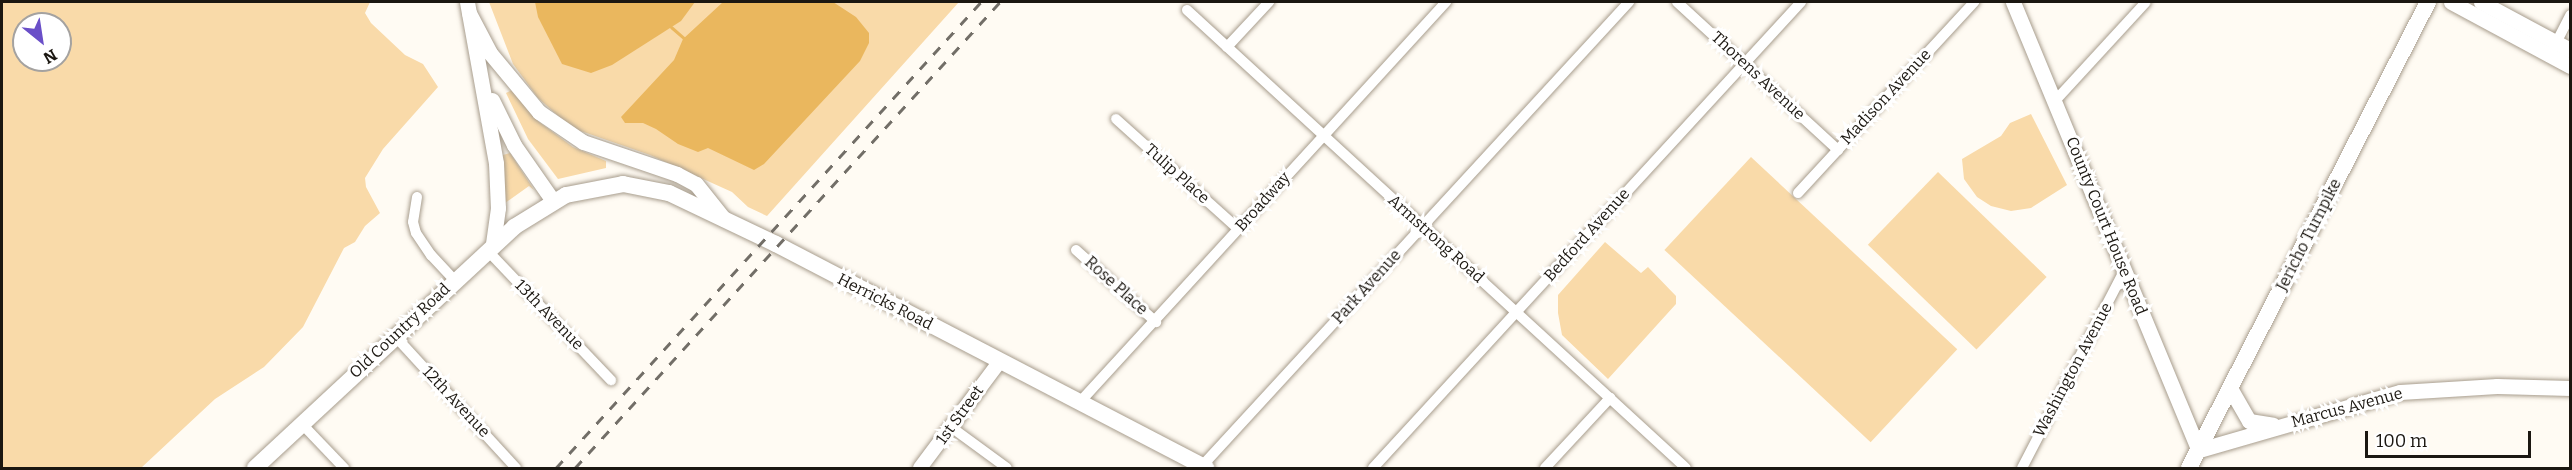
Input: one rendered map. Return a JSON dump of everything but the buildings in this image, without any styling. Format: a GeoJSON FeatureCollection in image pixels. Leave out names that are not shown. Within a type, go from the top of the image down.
{"type":"FeatureCollection","features":[{"type":"Feature","properties":{"kind":"main road","name":"County Court House Road"},"geometry":{"type":"LineString","coordinates":[[2013,2],[2199,450]]}},
{"type":"Feature","properties":{"kind":"main road","name":"Jericho Turnpike"},"geometry":{"type":"LineString","coordinates":[[2189,468],[2428,2]]}},
{"type":"Feature","properties":{"kind":"main road"},"geometry":{"type":"LineString","coordinates":[[2451,2],[2553,49],[2571,50]]}},
{"type":"Feature","properties":{"kind":"main road"},"geometry":{"type":"LineString","coordinates":[[2481,2],[2553,49],[2571,66]]}},
{"type":"Feature","properties":{"kind":"main road"},"geometry":{"type":"LineString","coordinates":[[468,7],[496,163],[498,208],[490,247]]}},
{"type":"Feature","properties":{"kind":"main road"},"geometry":{"type":"LineString","coordinates":[[468,7],[490,53],[539,112],[583,142],[677,174],[696,184],[724,219]]}},
{"type":"Feature","properties":{"kind":"main road"},"geometry":{"type":"LineString","coordinates":[[480,69],[502,124],[553,201]]}},
{"type":"Feature","properties":{"kind":"main road","name":"Herricks Road"},"geometry":{"type":"LineString","coordinates":[[553,201],[580,190],[623,184],[669,193],[724,219],[1204,467]]}},
{"type":"Feature","properties":{"kind":"main road","name":"Old Country Road"},"geometry":{"type":"LineString","coordinates":[[255,468],[490,247],[553,201]]}},
{"type":"Feature","properties":{"kind":"main road","name":"Marcus Avenue"},"geometry":{"type":"LineString","coordinates":[[2199,450],[2400,392],[2497,386],[2571,388]]}},
{"type":"Feature","properties":{"kind":"main road"},"geometry":{"type":"LineString","coordinates":[[2230,388],[2242,415],[2256,424],[2300,420]]}},
{"type":"Feature","properties":{"kind":"street"},"geometry":{"type":"LineString","coordinates":[[1227,47],[1269,2]]}},
{"type":"Feature","properties":{"kind":"street","name":"Broadway"},"geometry":{"type":"LineString","coordinates":[[1079,403],[1156,322],[1446,2]]}},
{"type":"Feature","properties":{"kind":"street","name":"Park Avenue"},"geometry":{"type":"LineString","coordinates":[[1204,467],[1629,2]]}},
{"type":"Feature","properties":{"kind":"street","name":"Thorens Avenue"},"geometry":{"type":"LineString","coordinates":[[1677,2],[1838,150]]}},
{"type":"Feature","properties":{"kind":"street","name":"Bedford Avenue"},"geometry":{"type":"LineString","coordinates":[[1373,468],[1801,2]]}},
{"type":"Feature","properties":{"kind":"street","name":"Madison Avenue"},"geometry":{"type":"LineString","coordinates":[[1798,193],[1974,2]]}},
{"type":"Feature","properties":{"kind":"street"},"geometry":{"type":"LineString","coordinates":[[2055,101],[2146,2]]}},
{"type":"Feature","properties":{"kind":"street","name":"Armstrong Road"},"geometry":{"type":"LineString","coordinates":[[1187,10],[1686,468]]}},
{"type":"Feature","properties":{"kind":"street"},"geometry":{"type":"LineString","coordinates":[[2553,49],[2571,15]]}},
{"type":"Feature","properties":{"kind":"street","name":"Tulip Place"},"geometry":{"type":"LineString","coordinates":[[1116,119],[1238,229]]}},
{"type":"Feature","properties":{"kind":"street"},"geometry":{"type":"LineString","coordinates":[[417,196],[413,222],[416,232],[431,255],[454,280]]}},
{"type":"Feature","properties":{"kind":"street","name":"13th Avenue"},"geometry":{"type":"LineString","coordinates":[[490,247],[611,380]]}},
{"type":"Feature","properties":{"kind":"street","name":"Rose Place"},"geometry":{"type":"LineString","coordinates":[[1076,250],[1156,322]]}},
{"type":"Feature","properties":{"kind":"street","name":"Washington Avenue"},"geometry":{"type":"LineString","coordinates":[[2022,468],[2124,271]]}},
{"type":"Feature","properties":{"kind":"street","name":"12th Avenue"},"geometry":{"type":"LineString","coordinates":[[395,336],[516,468]]}},
{"type":"Feature","properties":{"kind":"street","name":"1st Street"},"geometry":{"type":"LineString","coordinates":[[920,468],[1000,361]]}},
{"type":"Feature","properties":{"kind":"street"},"geometry":{"type":"LineString","coordinates":[[1545,468],[1610,398]]}},
{"type":"Feature","properties":{"kind":"street"},"geometry":{"type":"LineString","coordinates":[[302,424],[344,468]]}},
{"type":"Feature","properties":{"kind":"street"},"geometry":{"type":"LineString","coordinates":[[951,427],[1007,468]]}},
{"type":"Feature","properties":{"kind":"shaded area"},"geometry":{"type":"Polygon","coordinates":[[[2,2],[370,2],[365,13],[371,23],[405,55],[423,64],[438,87],[383,149],[365,178],[366,187],[380,213],[365,226],[355,242],[344,248],[303,327],[264,367],[215,399],[141,468],[2,468],[2,2]]]}},
{"type":"Feature","properties":{"kind":"shaded area"},"geometry":{"type":"Polygon","coordinates":[[[489,2],[959,2],[767,216],[748,207],[732,192],[650,155],[572,128],[538,98],[513,64],[489,2]]]}},
{"type":"Feature","properties":{"kind":"shaded area"},"geometry":{"type":"Polygon","coordinates":[[[535,2],[695,2],[681,21],[612,65],[591,73],[562,64],[538,17],[535,2]]]}},
{"type":"Feature","properties":{"kind":"shaded area"},"geometry":{"type":"Polygon","coordinates":[[[723,2],[833,2],[856,17],[869,33],[869,43],[860,61],[764,164],[754,170],[708,148],[698,152],[678,144],[643,123],[625,123],[621,117],[674,60],[683,39],[723,2]]]}},
{"type":"Feature","properties":{"kind":"shaded area"},"geometry":{"type":"Polygon","coordinates":[[[512,90],[539,122],[573,147],[606,161],[606,168],[558,179],[528,139],[506,93],[512,90]]]}},
{"type":"Feature","properties":{"kind":"shaded area"},"geometry":{"type":"Polygon","coordinates":[[[2031,114],[2067,185],[2031,208],[2011,211],[1991,206],[1977,197],[1964,179],[1962,159],[2001,136],[2010,123],[2031,114]]]}},
{"type":"Feature","properties":{"kind":"shaded area"},"geometry":{"type":"Polygon","coordinates":[[[510,153],[534,190],[529,186],[505,203],[503,155],[510,153]]]}},
{"type":"Feature","properties":{"kind":"shaded area"},"geometry":{"type":"Polygon","coordinates":[[[1751,157],[1957,349],[1871,442],[1664,250],[1751,157]]]}},
{"type":"Feature","properties":{"kind":"shaded area"},"geometry":{"type":"Polygon","coordinates":[[[1938,172],[2047,277],[1976,350],[1868,245],[1938,172]]]}},
{"type":"Feature","properties":{"kind":"shaded area"},"geometry":{"type":"Polygon","coordinates":[[[1605,242],[1641,273],[1648,267],[1676,296],[1676,304],[1608,379],[1562,335],[1558,313],[1558,295],[1605,242]]]}},
{"type":"Feature","properties":{"kind":"waterway"},"geometry":{"type":"LineString","coordinates":[[671,27],[686,40]]}},
{"type":"Feature","properties":{"kind":"railway"},"geometry":{"type":"LineString","coordinates":[[556,468],[981,2]]}},
{"type":"Feature","properties":{"kind":"railway"},"geometry":{"type":"LineString","coordinates":[[575,468],[1000,2]]}}]}
